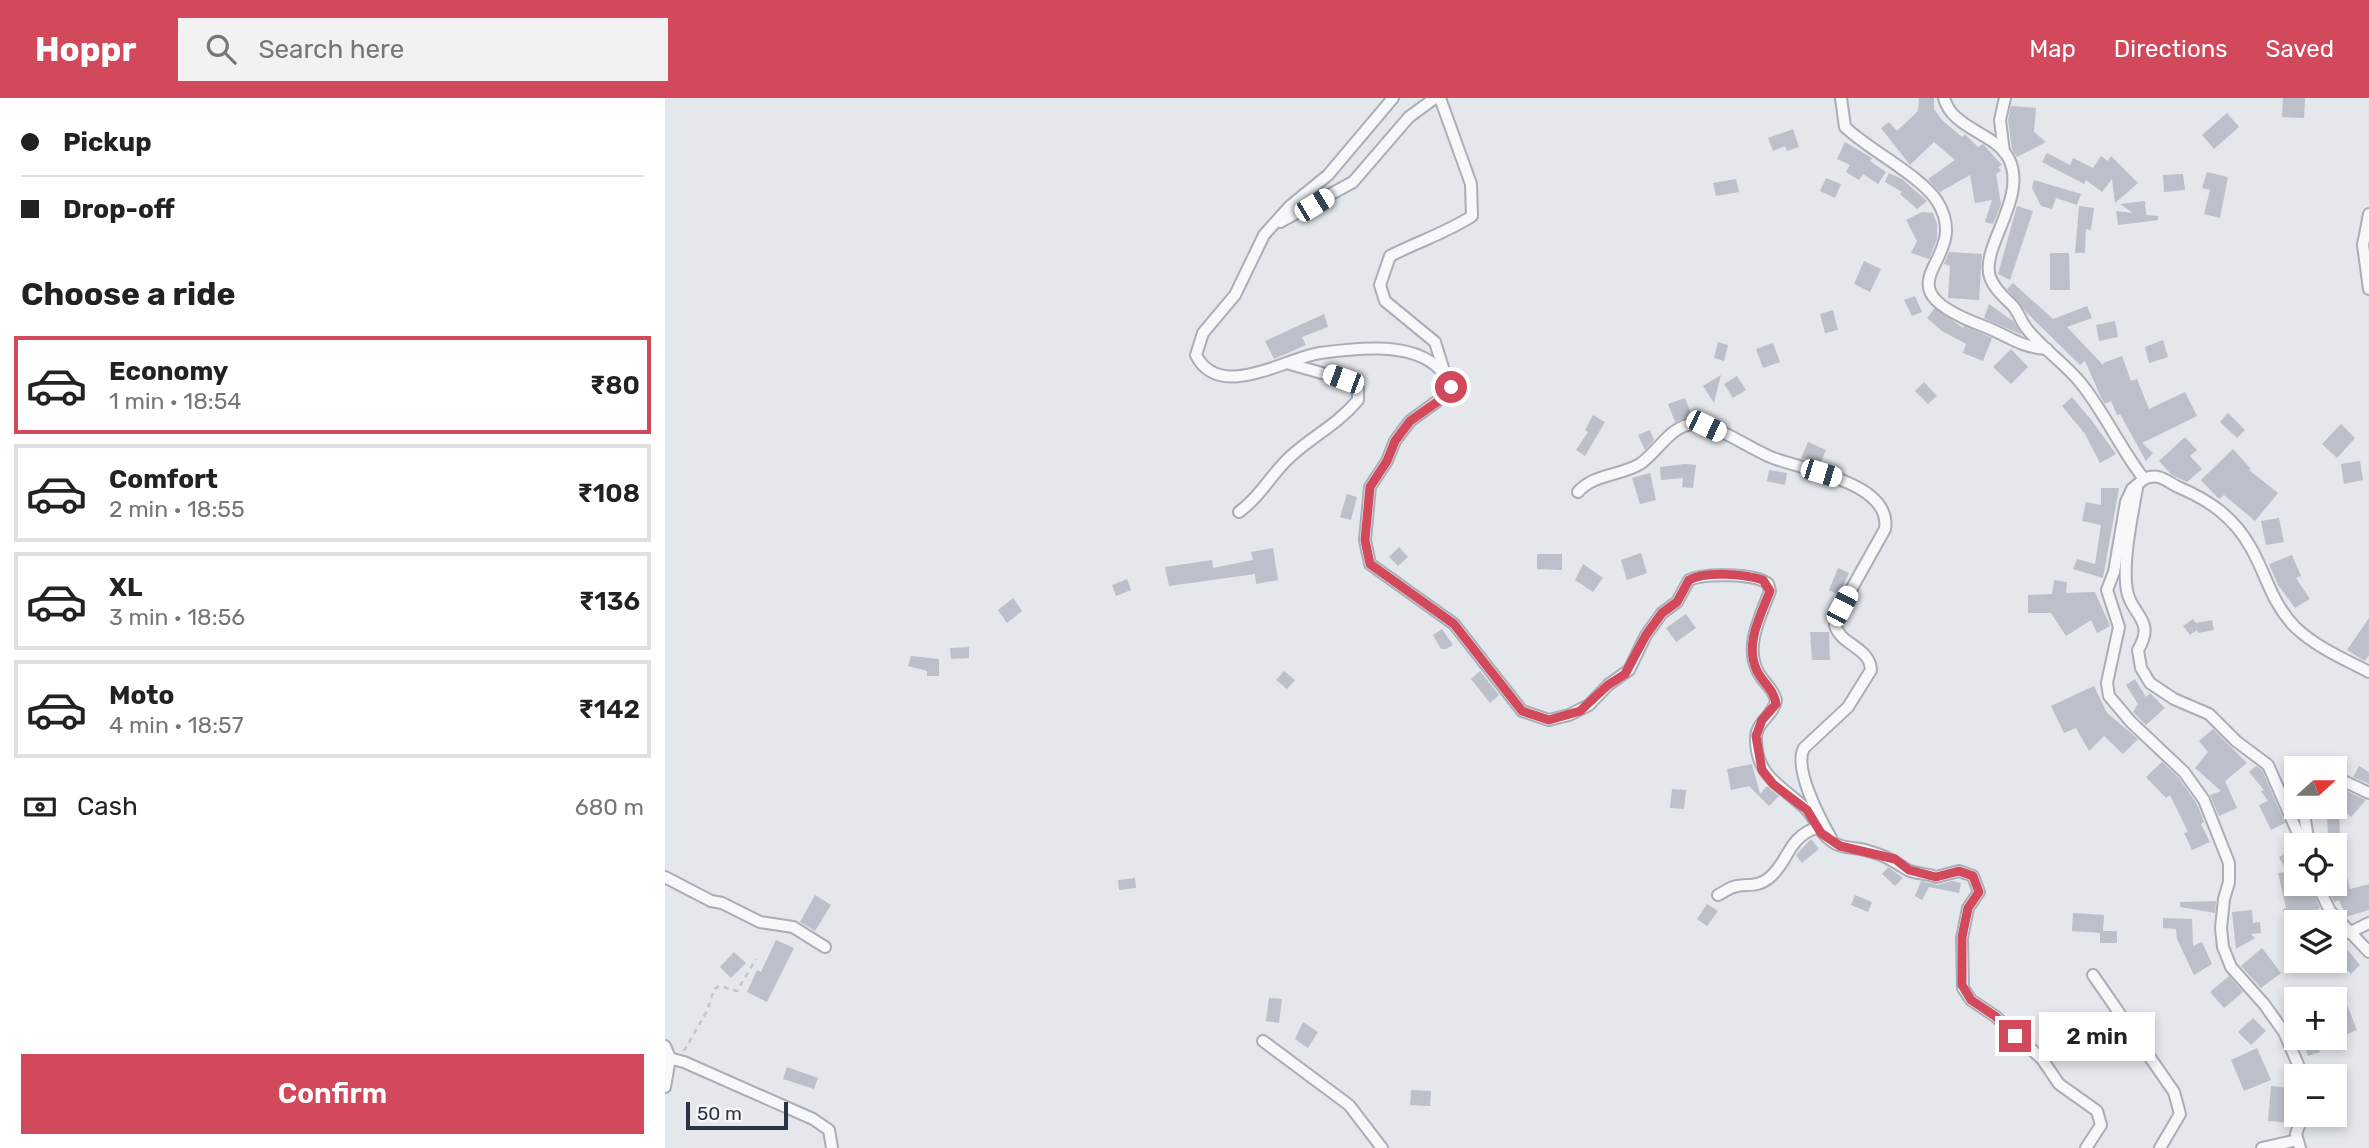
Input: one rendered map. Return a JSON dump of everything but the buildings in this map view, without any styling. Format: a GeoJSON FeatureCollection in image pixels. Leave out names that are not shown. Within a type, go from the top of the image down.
{"type":"FeatureCollection","features":[{"type":"Feature","properties":{"kind":"street"},"geometry":{"type":"LineString","coordinates":[[1393,98],[1328,175],[1290,206],[1271,226],[1235,295],[1203,333],[1196,355],[1208,370],[1219,374],[1250,375],[1318,353],[1405,350],[1426,358],[1444,373]]}},
{"type":"Feature","properties":{"kind":"street"},"geometry":{"type":"LineString","coordinates":[[1271,226],[1353,182],[1409,117],[1437,98],[1471,184],[1472,216],[1447,232],[1390,256],[1380,285],[1385,301],[1435,342],[1450,392],[1410,421],[1395,441],[1387,461],[1370,487],[1365,540],[1370,564],[1454,624],[1522,711],[1549,720],[1580,711],[1608,685],[1625,674],[1646,635],[1662,613],[1677,602],[1689,580],[1702,576],[1747,576],[1763,580],[1770,591],[1758,613],[1754,661],[1760,676],[1775,695],[1776,704],[1762,720],[1756,736],[1759,762],[1767,778],[1807,810],[1817,828],[1835,843],[1895,859],[1909,870],[1936,877],[1959,871],[1973,876],[1979,892],[1968,908],[1962,937],[1960,954],[1963,988],[1971,1000],[1995,1016],[2036,1054],[2060,1084],[2097,1111],[2101,1125],[2086,1148]]}},
{"type":"Feature","properties":{"kind":"street"},"geometry":{"type":"LineString","coordinates":[[1841,98],[1845,127],[1928,190],[1943,213],[1946,234],[1928,283],[1933,299],[1954,316],[1988,327],[2015,343],[2047,349]]}},
{"type":"Feature","properties":{"kind":"street"},"geometry":{"type":"LineString","coordinates":[[1944,98],[1956,116],[2004,152]]}},
{"type":"Feature","properties":{"kind":"street"},"geometry":{"type":"LineString","coordinates":[[2005,98],[2000,120],[2004,152],[2012,171],[2013,188],[1989,268],[1989,276],[2026,328],[2078,380],[2101,410],[2141,482],[2127,576],[2131,601],[2145,626],[2143,641],[2138,650],[2144,676],[2174,699],[2209,714],[2237,741],[2264,760],[2277,781],[2298,833]]}},
{"type":"Feature","properties":{"kind":"street"},"geometry":{"type":"LineString","coordinates":[[2369,214],[2363,245],[2369,289]]}},
{"type":"Feature","properties":{"kind":"street"},"geometry":{"type":"LineString","coordinates":[[1239,512],[1259,497],[1291,456],[1340,421],[1358,400],[1358,389],[1343,379],[1290,364]]}},
{"type":"Feature","properties":{"kind":"street"},"geometry":{"type":"LineString","coordinates":[[1578,492],[1593,480],[1632,469],[1647,459],[1672,434],[1693,424],[1706,426],[1772,458],[1846,481],[1883,507],[1886,514],[1885,529],[1835,625],[1840,635],[1867,657],[1871,670],[1848,707],[1804,748],[1800,758],[1805,781],[1835,843]]}},
{"type":"Feature","properties":{"kind":"street"},"geometry":{"type":"LineString","coordinates":[[2298,1064],[2284,1032],[2271,1012],[2231,967],[2223,947],[2221,928],[2229,882],[2229,863],[2204,800],[2184,772],[2131,722],[2109,696],[2107,683],[2119,627],[2107,590],[2114,572],[2124,509],[2141,482],[2160,476],[2200,494],[2228,516],[2252,550],[2275,602],[2294,626],[2310,640],[2369,672]]}},
{"type":"Feature","properties":{"kind":"street"},"geometry":{"type":"LineString","coordinates":[[2347,782],[2369,793]]}},
{"type":"Feature","properties":{"kind":"street"},"geometry":{"type":"LineString","coordinates":[[1718,895],[1735,886],[1756,885],[1766,881],[1791,845],[1817,828]]}},
{"type":"Feature","properties":{"kind":"street"},"geometry":{"type":"LineString","coordinates":[[665,877],[760,922],[793,927],[825,947]]}},
{"type":"Feature","properties":{"kind":"street"},"geometry":{"type":"LineString","coordinates":[[2321,896],[2349,933],[2369,952]]}},
{"type":"Feature","properties":{"kind":"street"},"geometry":{"type":"LineString","coordinates":[[2349,933],[2369,923]]}},
{"type":"Feature","properties":{"kind":"street"},"geometry":{"type":"LineString","coordinates":[[2093,975],[2174,1092],[2180,1114],[2160,1148]]}},
{"type":"Feature","properties":{"kind":"street"},"geometry":{"type":"LineString","coordinates":[[1263,1041],[1349,1105],[1382,1148]]}},
{"type":"Feature","properties":{"kind":"street"},"geometry":{"type":"LineString","coordinates":[[665,1046],[671,1058],[665,1087]]}},
{"type":"Feature","properties":{"kind":"street"},"geometry":{"type":"LineString","coordinates":[[671,1058],[813,1119],[828,1130],[832,1148]]}},
{"type":"Feature","properties":{"kind":"street"},"geometry":{"type":"LineString","coordinates":[[2262,1148],[2298,1144]]}},
{"type":"Feature","properties":{"kind":"path"},"geometry":{"type":"LineString","coordinates":[[671,1058],[707,1011],[714,989],[719,986],[737,991],[755,959]]}},
{"type":"Feature","properties":{"kind":"route"},"geometry":{"type":"LineString","coordinates":[[1451,387],[1444,397],[1419,412],[1410,421],[1395,441],[1387,461],[1370,487],[1365,519],[1365,549],[1370,564],[1412,592],[1436,614],[1449,619],[1522,711],[1549,720],[1580,711],[1594,701],[1608,685],[1625,674],[1646,635],[1662,613],[1677,602],[1689,580],[1702,576],[1747,576],[1763,580],[1770,591],[1758,613],[1753,640],[1754,661],[1760,676],[1775,695],[1776,704],[1762,720],[1756,736],[1762,770],[1773,784],[1807,810],[1821,833],[1840,846],[1863,849],[1895,859],[1904,868],[1936,877],[1959,871],[1973,876],[1979,892],[1968,908],[1962,937],[1962,985],[1971,1000],[1995,1016],[2015,1036]]}}]}
